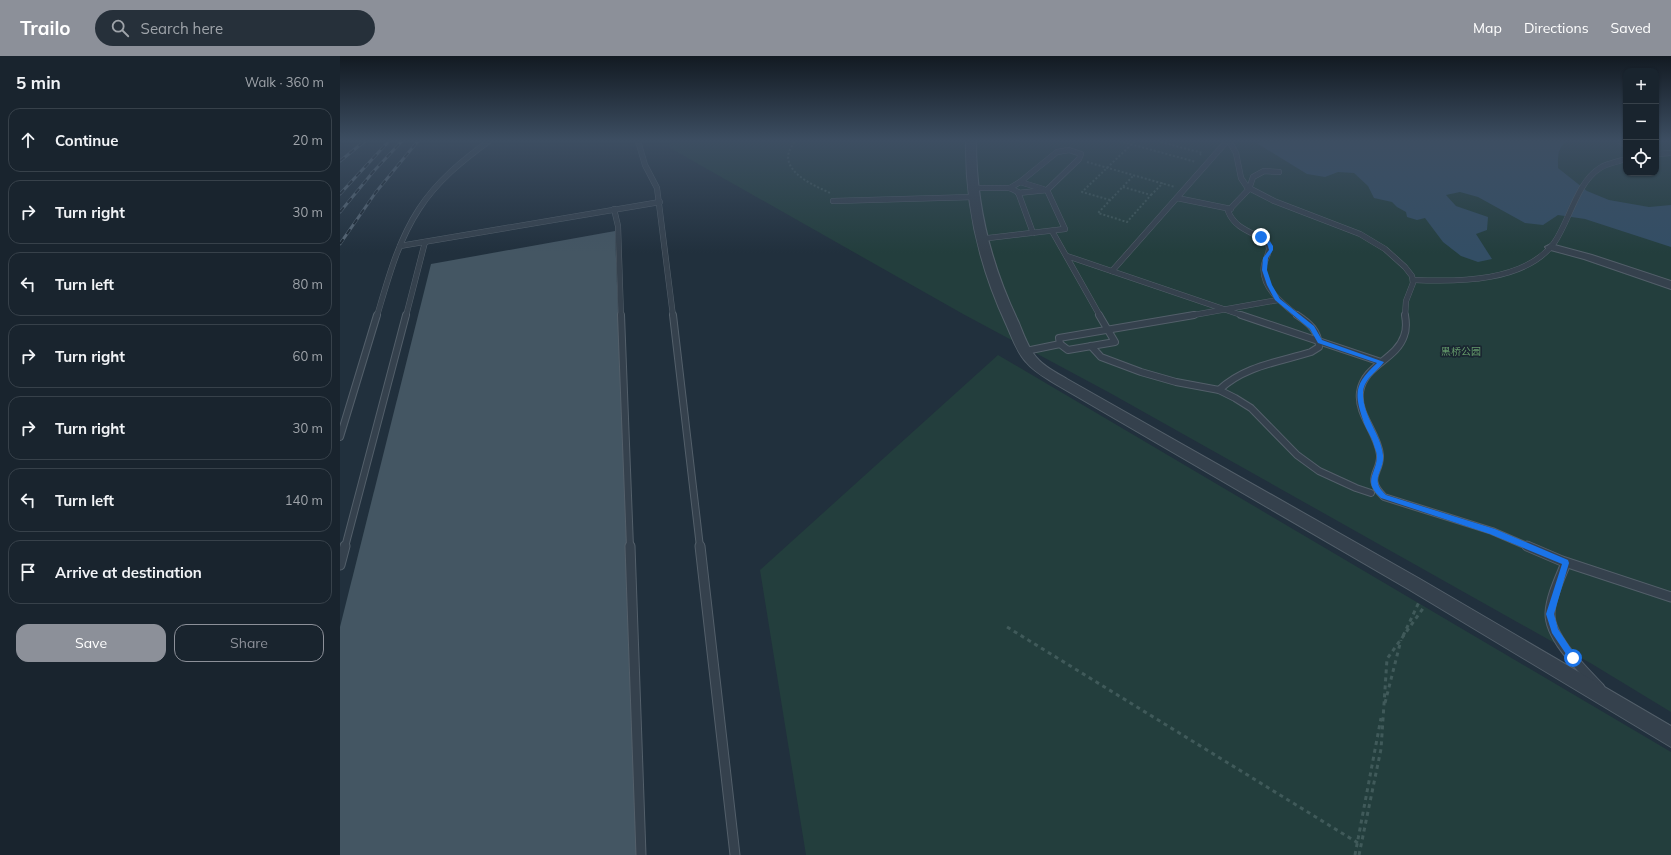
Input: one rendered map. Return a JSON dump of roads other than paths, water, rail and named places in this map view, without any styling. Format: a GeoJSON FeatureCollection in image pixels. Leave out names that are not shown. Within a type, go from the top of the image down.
{"type":"FeatureCollection","features":[{"type":"Feature","properties":{"kind":"street"},"geometry":{"type":"LineString","coordinates":[[972,178],[980,239],[1002,304],[1029,357],[1062,382],[1429,592],[1671,737]]}},
{"type":"Feature","properties":{"kind":"street"},"geometry":{"type":"LineString","coordinates":[[1551,247],[1588,257],[1671,285]]}},
{"type":"Feature","properties":{"kind":"lane"},"geometry":{"type":"LineString","coordinates":[[340,437],[395,258],[413,218],[426,199],[446,178]]}},
{"type":"Feature","properties":{"kind":"lane"},"geometry":{"type":"LineString","coordinates":[[652,178],[657,188],[660,202],[735,855]]}},
{"type":"Feature","properties":{"kind":"lane"},"geometry":{"type":"LineString","coordinates":[[833,201],[974,192],[1010,188],[1024,178]]}},
{"type":"Feature","properties":{"kind":"lane"},"geometry":{"type":"LineString","coordinates":[[1018,193],[1047,190],[1059,178]]}},
{"type":"Feature","properties":{"kind":"lane"},"geometry":{"type":"LineString","coordinates":[[1112,271],[1193,178]]}},
{"type":"Feature","properties":{"kind":"lane"},"geometry":{"type":"LineString","coordinates":[[1241,178],[1245,186],[1268,199],[1367,236],[1396,258],[1411,274],[1414,280],[1413,288],[1408,294],[1405,304],[1404,335],[1394,352],[1366,376],[1362,384],[1360,395],[1366,420],[1374,435],[1380,456],[1374,477],[1377,490],[1384,496],[1492,532],[1566,563],[1671,597]]}},
{"type":"Feature","properties":{"kind":"lane"},"geometry":{"type":"LineString","coordinates":[[1219,390],[1226,382],[1240,374],[1311,352],[1319,347],[1320,341],[1312,328],[1278,300],[1270,285],[1264,270],[1266,258],[1271,250],[1271,246],[1267,241],[1235,224],[1229,216],[1228,211],[1249,189],[1252,178]]}},
{"type":"Feature","properties":{"kind":"lane"},"geometry":{"type":"LineString","coordinates":[[1414,280],[1439,282],[1495,275],[1523,267],[1542,256],[1551,247],[1590,178]]}},
{"type":"Feature","properties":{"kind":"lane"},"geometry":{"type":"LineString","coordinates":[[980,239],[1065,229],[1047,190],[1020,182]]}},
{"type":"Feature","properties":{"kind":"lane"},"geometry":{"type":"LineString","coordinates":[[1010,188],[1018,193],[1033,233]]}},
{"type":"Feature","properties":{"kind":"lane"},"geometry":{"type":"LineString","coordinates":[[1177,198],[1231,209]]}},
{"type":"Feature","properties":{"kind":"lane"},"geometry":{"type":"LineString","coordinates":[[400,246],[660,202]]}},
{"type":"Feature","properties":{"kind":"lane"},"geometry":{"type":"LineString","coordinates":[[614,210],[618,226],[641,855]]}},
{"type":"Feature","properties":{"kind":"lane"},"geometry":{"type":"LineString","coordinates":[[1052,230],[1067,256],[1108,329],[1115,342],[1068,350],[1060,344],[1059,338],[1108,329],[1278,300]]}},
{"type":"Feature","properties":{"kind":"lane"},"geometry":{"type":"LineString","coordinates":[[340,565],[425,242]]}},
{"type":"Feature","properties":{"kind":"lane"},"geometry":{"type":"LineString","coordinates":[[1067,256],[1381,362]]}},
{"type":"Feature","properties":{"kind":"lane"},"geometry":{"type":"LineString","coordinates":[[1026,351],[1060,344]]}},
{"type":"Feature","properties":{"kind":"lane"},"geometry":{"type":"LineString","coordinates":[[1091,346],[1101,357],[1141,372],[1176,382],[1219,390],[1251,408],[1297,454],[1319,470],[1356,488],[1371,493]]}},
{"type":"Feature","properties":{"kind":"lane"},"geometry":{"type":"LineString","coordinates":[[1566,563],[1550,614],[1555,631],[1573,658],[1616,704]]}},
{"type":"Feature","properties":{"kind":"water"},"geometry":{"type":"Polygon","coordinates":[[[1360,178],[1571,178],[1587,191],[1609,200],[1649,207],[1671,205],[1671,247],[1585,219],[1558,215],[1543,225],[1525,223],[1478,197],[1460,192],[1446,195],[1456,206],[1488,217],[1487,230],[1476,234],[1492,259],[1478,262],[1461,256],[1443,242],[1425,218],[1417,220],[1407,217],[1406,212],[1392,202],[1374,198],[1368,186],[1360,178]]]}},
{"type":"Feature","properties":{"kind":"railway"},"geometry":{"type":"LineString","coordinates":[[340,194],[355,178]]}},
{"type":"Feature","properties":{"kind":"railway"},"geometry":{"type":"LineString","coordinates":[[340,212],[368,178]]}},
{"type":"Feature","properties":{"kind":"railway"},"geometry":{"type":"LineString","coordinates":[[340,244],[387,178]]}},
{"type":"Feature","properties":{"kind":"park label","name":"黑桥公园"},"geometry":{"type":"Point","coordinates":[1461,351]}}]}
